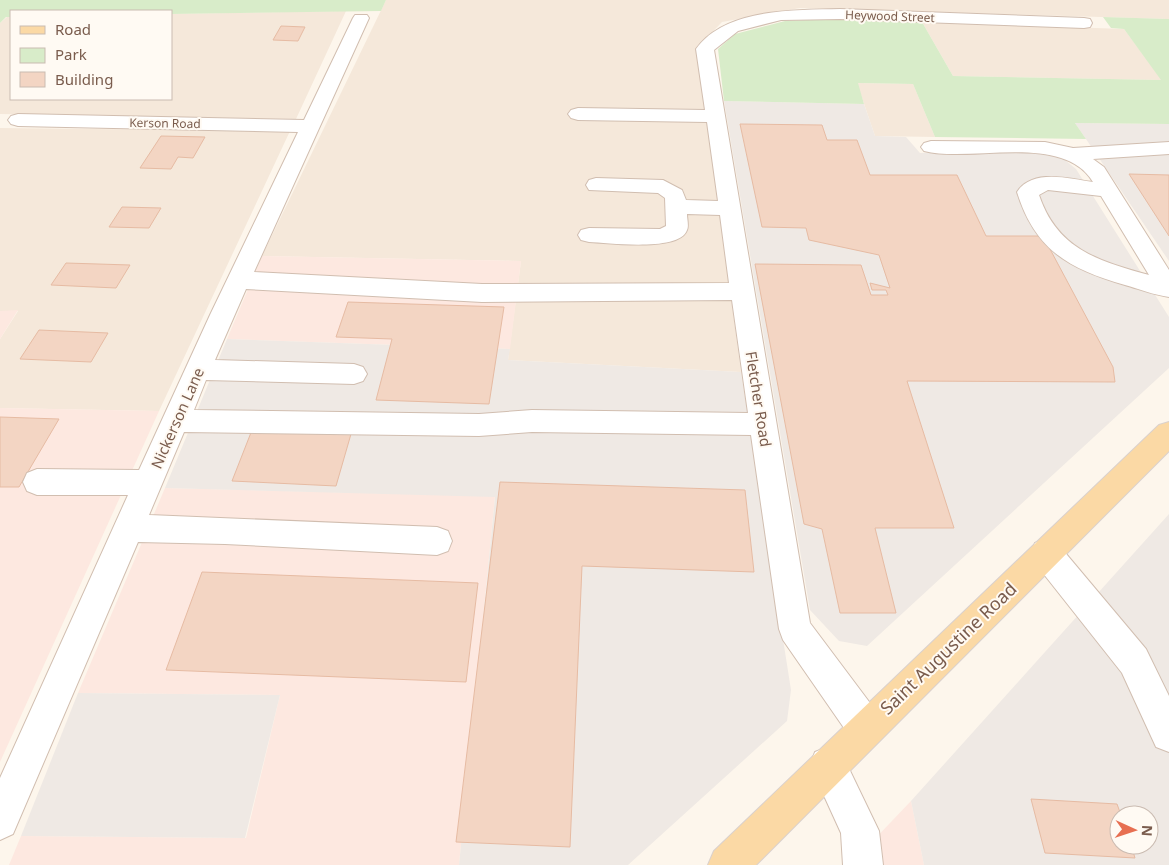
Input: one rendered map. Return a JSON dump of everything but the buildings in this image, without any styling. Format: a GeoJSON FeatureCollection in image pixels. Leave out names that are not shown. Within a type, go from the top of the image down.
{"type":"FeatureCollection","features":[{"type":"Feature","properties":{"kind":"main road","name":"Saint Augustine Road"},"geometry":{"type":"LineString","coordinates":[[728,865],[1169,433]]}},
{"type":"Feature","properties":{"kind":"street","name":"Heywood Street"},"geometry":{"type":"LineString","coordinates":[[705,49],[732,27],[781,15],[839,7],[1084,24]]}},
{"type":"Feature","properties":{"kind":"street","name":"Nickerson Lane"},"geometry":{"type":"LineString","coordinates":[[0,821],[238,280],[312,126],[361,18]]}},
{"type":"Feature","properties":{"kind":"street","name":"Fletcher Road"},"geometry":{"type":"LineString","coordinates":[[705,49],[795,629],[866,728]]}},
{"type":"Feature","properties":{"kind":"street"},"geometry":{"type":"LineString","coordinates":[[578,114],[716,116]]}},
{"type":"Feature","properties":{"kind":"street","name":"Kerson Road"},"geometry":{"type":"LineString","coordinates":[[18,120],[312,126]]}},
{"type":"Feature","properties":{"kind":"street"},"geometry":{"type":"LineString","coordinates":[[931,147],[1045,148],[1073,154],[1169,148]]}},
{"type":"Feature","properties":{"kind":"street"},"geometry":{"type":"LineString","coordinates":[[1073,154],[1097,172],[1168,289]]}},
{"type":"Feature","properties":{"kind":"street"},"geometry":{"type":"LineString","coordinates":[[1108,190],[1045,183],[1028,192],[1031,210],[1045,232],[1070,256],[1098,268],[1168,289]]}},
{"type":"Feature","properties":{"kind":"street"},"geometry":{"type":"LineString","coordinates":[[589,235],[664,237],[677,229],[674,195],[663,186],[596,185]]}},
{"type":"Feature","properties":{"kind":"street"},"geometry":{"type":"LineString","coordinates":[[676,207],[730,208]]}},
{"type":"Feature","properties":{"kind":"street"},"geometry":{"type":"LineString","coordinates":[[238,280],[482,293],[742,291]]}},
{"type":"Feature","properties":{"kind":"street"},"geometry":{"type":"LineString","coordinates":[[198,370],[354,374]]}},
{"type":"Feature","properties":{"kind":"street"},"geometry":{"type":"LineString","coordinates":[[176,421],[284,424],[479,425],[532,421],[763,424]]}},
{"type":"Feature","properties":{"kind":"street"},"geometry":{"type":"LineString","coordinates":[[37,482],[149,482]]}},
{"type":"Feature","properties":{"kind":"street"},"geometry":{"type":"LineString","coordinates":[[129,528],[437,541]]}},
{"type":"Feature","properties":{"kind":"street"},"geometry":{"type":"LineString","coordinates":[[1046,553],[1134,661],[1169,734]]}},
{"type":"Feature","properties":{"kind":"street"},"geometry":{"type":"LineString","coordinates":[[828,765],[860,832],[864,865]]}},
{"type":"Feature","properties":{"kind":"shaded area"},"geometry":{"type":"Polygon","coordinates":[[[386,0],[1169,0],[1169,19],[800,8],[722,22],[697,48],[741,372],[508,360],[521,261],[262,256],[386,0]]]}},
{"type":"Feature","properties":{"kind":"shaded area"},"geometry":{"type":"Polygon","coordinates":[[[346,11],[296,119],[0,114],[0,23],[7,17],[10,17],[10,100],[172,100],[172,14],[346,11]]]}},
{"type":"Feature","properties":{"kind":"shaded area"},"geometry":{"type":"Polygon","coordinates":[[[922,22],[1124,29],[1162,80],[953,76],[922,22]]]}},
{"type":"Feature","properties":{"kind":"shaded area"},"geometry":{"type":"Polygon","coordinates":[[[857,83],[913,84],[935,137],[875,136],[857,83]]]}},
{"type":"Feature","properties":{"kind":"shaded area"},"geometry":{"type":"Polygon","coordinates":[[[724,101],[864,104],[875,136],[906,137],[920,153],[1040,151],[1060,156],[1076,169],[1169,317],[1169,368],[867,646],[839,641],[810,610],[724,101]]]}},
{"type":"Feature","properties":{"kind":"shaded area"},"geometry":{"type":"Polygon","coordinates":[[[1075,123],[1169,124],[1169,261],[1086,139],[1075,123]]]}},
{"type":"Feature","properties":{"kind":"shaded area"},"geometry":{"type":"Polygon","coordinates":[[[0,128],[290,131],[159,411],[0,408],[0,339],[18,311],[0,311],[0,128]]]}},
{"type":"Feature","properties":{"kind":"shaded area"},"geometry":{"type":"Polygon","coordinates":[[[262,256],[521,261],[510,349],[227,339],[262,256]]]}},
{"type":"Feature","properties":{"kind":"shaded area"},"geometry":{"type":"Polygon","coordinates":[[[18,310],[0,339],[0,311],[18,310]]]}},
{"type":"Feature","properties":{"kind":"shaded area"},"geometry":{"type":"Polygon","coordinates":[[[227,339],[510,349],[508,360],[741,372],[791,690],[787,721],[628,865],[459,865],[495,497],[165,488],[227,339]]]}},
{"type":"Feature","properties":{"kind":"shaded area"},"geometry":{"type":"Polygon","coordinates":[[[0,408],[159,411],[0,762],[0,408]]]}},
{"type":"Feature","properties":{"kind":"shaded area"},"geometry":{"type":"Polygon","coordinates":[[[165,488],[495,496],[459,865],[9,865],[21,836],[246,838],[280,695],[78,693],[165,488]]]}},
{"type":"Feature","properties":{"kind":"shaded area"},"geometry":{"type":"Polygon","coordinates":[[[1169,514],[1169,865],[924,865],[911,801],[1169,514]]]}},
{"type":"Feature","properties":{"kind":"shaded area"},"geometry":{"type":"Polygon","coordinates":[[[78,693],[280,695],[245,838],[21,836],[78,693]]]}},
{"type":"Feature","properties":{"kind":"shaded area"},"geometry":{"type":"Polygon","coordinates":[[[911,801],[924,865],[850,865],[911,801]]]}},
{"type":"Feature","properties":{"kind":"green space"},"geometry":{"type":"Polygon","coordinates":[[[0,0],[386,0],[381,11],[172,14],[172,10],[10,10],[10,17],[6,17],[0,23],[0,0]]]}},
{"type":"Feature","properties":{"kind":"green space"},"geometry":{"type":"Polygon","coordinates":[[[1103,17],[1169,19],[1169,124],[1075,123],[1086,139],[935,137],[913,84],[858,83],[864,104],[724,101],[718,49],[735,34],[785,21],[850,18],[922,22],[953,76],[1161,80],[1124,29],[1111,28],[1103,17]]]}}]}
